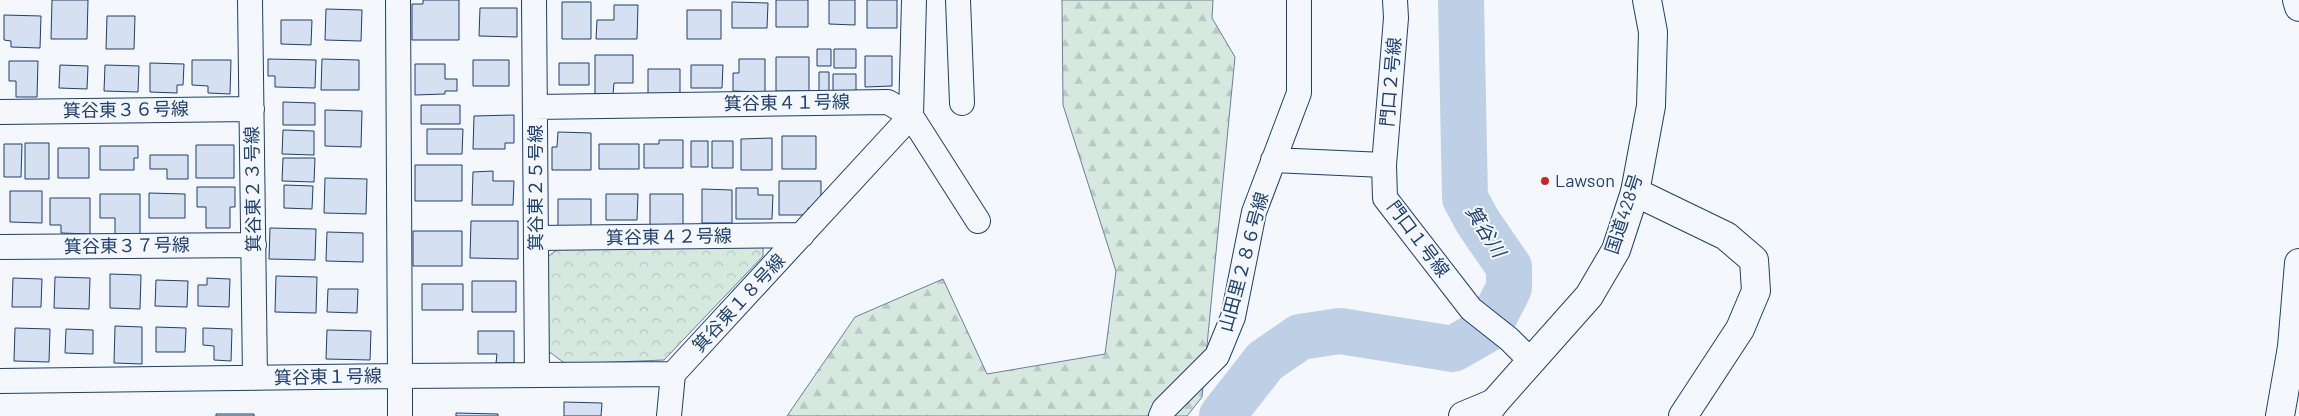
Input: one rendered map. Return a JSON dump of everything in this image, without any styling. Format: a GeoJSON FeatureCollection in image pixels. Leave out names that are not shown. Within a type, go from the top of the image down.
{"type":"FeatureCollection","features":[{"type":"Feature","properties":{"kind":"main road","name":"国道428号"},"geometry":{"type":"LineString","coordinates":[[1489,410],[1588,296],[1616,250],[1635,192],[1651,106],[1653,32],[1647,0]]}},
{"type":"Feature","properties":{"kind":"main road"},"geometry":{"type":"LineString","coordinates":[[2297,0],[2299,7]]}},
{"type":"Feature","properties":{"kind":"main road"},"geometry":{"type":"LineString","coordinates":[[1635,192],[1726,236],[1754,260],[1756,291],[1740,329],[1684,416]]}},
{"type":"Feature","properties":{"kind":"main road"},"geometry":{"type":"LineString","coordinates":[[2280,416],[2295,348],[2299,263]]}},
{"type":"Feature","properties":{"kind":"main road"},"geometry":{"type":"LineString","coordinates":[[1463,416],[1489,410]]}},
{"type":"Feature","properties":{"kind":"street","name":"箕谷東２３号線"},"geometry":{"type":"LineString","coordinates":[[250,0],[255,378]]}},
{"type":"Feature","properties":{"kind":"street","name":"箕谷東１号線"},"geometry":{"type":"LineString","coordinates":[[0,381],[400,376],[398,0]]}},
{"type":"Feature","properties":{"kind":"street","name":"箕谷東２５号線"},"geometry":{"type":"LineString","coordinates":[[534,0],[537,375]]}},
{"type":"Feature","properties":{"kind":"street"},"geometry":{"type":"LineString","coordinates":[[911,116],[914,0]]}},
{"type":"Feature","properties":{"kind":"street"},"geometry":{"type":"LineString","coordinates":[[958,0],[962,103]]}},
{"type":"Feature","properties":{"kind":"street","name":"山田里２８６号線"},"geometry":{"type":"LineString","coordinates":[[1161,416],[1164,409],[1217,356],[1233,317],[1254,212],[1299,93],[1299,0]]}},
{"type":"Feature","properties":{"kind":"street","name":"門口２号線"},"geometry":{"type":"LineString","coordinates":[[1384,164],[1396,18],[1395,0]]}},
{"type":"Feature","properties":{"kind":"street","name":"箕谷東４１号線"},"geometry":{"type":"LineString","coordinates":[[535,107],[888,102],[911,116],[978,221]]}},
{"type":"Feature","properties":{"kind":"street","name":"箕谷東３６号線"},"geometry":{"type":"LineString","coordinates":[[0,112],[252,109]]}},
{"type":"Feature","properties":{"kind":"street","name":"箕谷東１８号線"},"geometry":{"type":"LineString","coordinates":[[673,374],[911,116]]}},
{"type":"Feature","properties":{"kind":"street"},"geometry":{"type":"LineString","coordinates":[[1273,160],[1384,164]]}},
{"type":"Feature","properties":{"kind":"street","name":"門口１号線"},"geometry":{"type":"LineString","coordinates":[[1384,164],[1385,198],[1471,309],[1509,339],[1531,361]]}},
{"type":"Feature","properties":{"kind":"street","name":"箕谷東４２号線"},"geometry":{"type":"LineString","coordinates":[[536,238],[802,235]]}},
{"type":"Feature","properties":{"kind":"street","name":"箕谷東３７号線"},"geometry":{"type":"LineString","coordinates":[[0,247],[254,245]]}},
{"type":"Feature","properties":{"kind":"street"},"geometry":{"type":"LineString","coordinates":[[400,416],[400,376],[673,374],[669,416]]}},
{"type":"Feature","properties":{"kind":"green space"},"geometry":{"type":"Polygon","coordinates":[[[1062,0],[1213,0],[1212,18],[1235,57],[1202,397],[1187,416],[787,416],[855,317],[943,279],[987,374],[1105,354],[1116,271],[1063,105],[1062,0]]]}},
{"type":"Feature","properties":{"kind":"green space"},"geometry":{"type":"Polygon","coordinates":[[[763,244],[763,256],[664,360],[566,364],[548,351],[546,258],[562,246],[763,244]]]}},
{"type":"Feature","properties":{"kind":"building"},"geometry":{"type":"Polygon","coordinates":[[[52,0],[88,0],[87,39],[51,39],[52,0]]]}},
{"type":"Feature","properties":{"kind":"building"},"geometry":{"type":"Polygon","coordinates":[[[423,0],[459,0],[459,40],[412,40],[412,4],[423,4],[423,0]]]}},
{"type":"Feature","properties":{"kind":"building"},"geometry":{"type":"Polygon","coordinates":[[[776,0],[808,0],[808,27],[776,27],[776,0]]]}},
{"type":"Feature","properties":{"kind":"building"},"geometry":{"type":"Polygon","coordinates":[[[829,0],[855,0],[855,25],[829,24],[829,0]]]}},
{"type":"Feature","properties":{"kind":"building"},"geometry":{"type":"Polygon","coordinates":[[[867,0],[897,0],[897,28],[867,28],[867,0]]]}},
{"type":"Feature","properties":{"kind":"building"},"geometry":{"type":"Polygon","coordinates":[[[562,2],[591,2],[591,39],[562,39],[562,2]]]}},
{"type":"Feature","properties":{"kind":"building"},"geometry":{"type":"Polygon","coordinates":[[[732,2],[768,3],[767,28],[732,28],[732,2]]]}},
{"type":"Feature","properties":{"kind":"building"},"geometry":{"type":"Polygon","coordinates":[[[614,5],[638,5],[637,39],[596,39],[597,20],[614,20],[614,5]]]}},
{"type":"Feature","properties":{"kind":"building"},"geometry":{"type":"Polygon","coordinates":[[[480,8],[517,8],[517,37],[479,36],[480,8]]]}},
{"type":"Feature","properties":{"kind":"building"},"geometry":{"type":"Polygon","coordinates":[[[326,9],[362,10],[361,41],[325,40],[326,9]]]}},
{"type":"Feature","properties":{"kind":"building"},"geometry":{"type":"Polygon","coordinates":[[[687,10],[721,10],[721,39],[687,39],[687,10]]]}},
{"type":"Feature","properties":{"kind":"building"},"geometry":{"type":"Polygon","coordinates":[[[4,15],[41,16],[40,48],[11,47],[11,41],[4,40],[4,15]]]}},
{"type":"Feature","properties":{"kind":"building"},"geometry":{"type":"Polygon","coordinates":[[[107,16],[135,16],[134,49],[106,49],[107,16]]]}},
{"type":"Feature","properties":{"kind":"building"},"geometry":{"type":"Polygon","coordinates":[[[281,20],[312,20],[311,45],[281,44],[281,20]]]}},
{"type":"Feature","properties":{"kind":"building"},"geometry":{"type":"Polygon","coordinates":[[[817,49],[831,49],[831,66],[817,66],[817,49]]]}},
{"type":"Feature","properties":{"kind":"building"},"geometry":{"type":"Polygon","coordinates":[[[834,49],[856,49],[856,68],[834,68],[834,49]]]}},
{"type":"Feature","properties":{"kind":"building"},"geometry":{"type":"Polygon","coordinates":[[[595,55],[633,55],[633,83],[614,83],[613,94],[595,94],[595,55]]]}},
{"type":"Feature","properties":{"kind":"building"},"geometry":{"type":"Polygon","coordinates":[[[865,56],[892,56],[892,86],[865,87],[865,56]]]}},
{"type":"Feature","properties":{"kind":"building"},"geometry":{"type":"Polygon","coordinates":[[[776,57],[809,57],[809,91],[776,91],[776,57]]]}},
{"type":"Feature","properties":{"kind":"building"},"geometry":{"type":"Polygon","coordinates":[[[268,59],[316,60],[315,88],[275,87],[275,76],[268,76],[268,59]]]}},
{"type":"Feature","properties":{"kind":"building"},"geometry":{"type":"Polygon","coordinates":[[[322,59],[359,60],[359,90],[321,90],[322,59]]]}},
{"type":"Feature","properties":{"kind":"building"},"geometry":{"type":"Polygon","coordinates":[[[739,59],[765,59],[765,92],[733,91],[733,73],[739,73],[739,59]]]}},
{"type":"Feature","properties":{"kind":"building"},"geometry":{"type":"Polygon","coordinates":[[[192,60],[231,60],[230,94],[208,93],[208,86],[192,85],[192,60]]]}},
{"type":"Feature","properties":{"kind":"building"},"geometry":{"type":"Polygon","coordinates":[[[473,60],[509,60],[509,86],[473,86],[473,60]]]}},
{"type":"Feature","properties":{"kind":"building"},"geometry":{"type":"Polygon","coordinates":[[[9,61],[38,61],[37,97],[16,97],[16,81],[9,81],[9,61]]]}},
{"type":"Feature","properties":{"kind":"building"},"geometry":{"type":"Polygon","coordinates":[[[150,63],[184,64],[183,85],[177,85],[177,93],[150,92],[150,63]]]}},
{"type":"Feature","properties":{"kind":"building"},"geometry":{"type":"Polygon","coordinates":[[[559,63],[589,63],[589,85],[559,85],[559,63]]]}},
{"type":"Feature","properties":{"kind":"building"},"geometry":{"type":"Polygon","coordinates":[[[415,64],[445,64],[445,79],[457,79],[457,91],[445,91],[445,94],[415,95],[415,64]]]}},
{"type":"Feature","properties":{"kind":"building"},"geometry":{"type":"Polygon","coordinates":[[[60,65],[88,66],[87,89],[59,88],[60,65]]]}},
{"type":"Feature","properties":{"kind":"building"},"geometry":{"type":"Polygon","coordinates":[[[105,65],[139,66],[138,92],[104,91],[105,65]]]}},
{"type":"Feature","properties":{"kind":"building"},"geometry":{"type":"Polygon","coordinates":[[[691,65],[723,65],[722,88],[691,88],[691,65]]]}},
{"type":"Feature","properties":{"kind":"building"},"geometry":{"type":"Polygon","coordinates":[[[648,69],[680,69],[680,98],[648,98],[648,69]]]}},
{"type":"Feature","properties":{"kind":"building"},"geometry":{"type":"Polygon","coordinates":[[[819,72],[829,72],[829,92],[819,93],[819,72]]]}},
{"type":"Feature","properties":{"kind":"building"},"geometry":{"type":"Polygon","coordinates":[[[833,74],[856,74],[856,92],[833,92],[833,74]]]}},
{"type":"Feature","properties":{"kind":"building"},"geometry":{"type":"Polygon","coordinates":[[[283,102],[315,103],[315,125],[283,125],[283,102]]]}},
{"type":"Feature","properties":{"kind":"building"},"geometry":{"type":"Polygon","coordinates":[[[421,105],[460,105],[460,124],[421,124],[421,105]]]}},
{"type":"Feature","properties":{"kind":"building"},"geometry":{"type":"Polygon","coordinates":[[[325,110],[362,111],[361,147],[325,146],[325,110]]]}},
{"type":"Feature","properties":{"kind":"building"},"geometry":{"type":"Polygon","coordinates":[[[514,115],[514,143],[505,143],[505,149],[473,149],[474,116],[514,115]]]}},
{"type":"Feature","properties":{"kind":"building"},"geometry":{"type":"Polygon","coordinates":[[[427,129],[463,129],[462,154],[427,154],[427,129]]]}},
{"type":"Feature","properties":{"kind":"building"},"geometry":{"type":"Polygon","coordinates":[[[283,130],[314,131],[314,155],[282,154],[283,130]]]}},
{"type":"Feature","properties":{"kind":"building"},"geometry":{"type":"Polygon","coordinates":[[[558,132],[591,133],[591,170],[552,170],[552,147],[557,147],[558,132]]]}},
{"type":"Feature","properties":{"kind":"building"},"geometry":{"type":"Polygon","coordinates":[[[782,136],[816,136],[816,169],[782,169],[782,136]]]}},
{"type":"Feature","properties":{"kind":"building"},"geometry":{"type":"Polygon","coordinates":[[[772,138],[772,170],[741,170],[741,139],[772,138]]]}},
{"type":"Feature","properties":{"kind":"building"},"geometry":{"type":"Polygon","coordinates":[[[659,140],[683,140],[683,168],[644,168],[644,144],[659,144],[659,140]]]}},
{"type":"Feature","properties":{"kind":"building"},"geometry":{"type":"Polygon","coordinates":[[[691,141],[708,141],[708,167],[691,167],[691,141]]]}},
{"type":"Feature","properties":{"kind":"building"},"geometry":{"type":"Polygon","coordinates":[[[712,141],[733,141],[733,168],[712,168],[712,141]]]}},
{"type":"Feature","properties":{"kind":"building"},"geometry":{"type":"Polygon","coordinates":[[[25,143],[49,143],[49,179],[25,179],[25,143]]]}},
{"type":"Feature","properties":{"kind":"building"},"geometry":{"type":"Polygon","coordinates":[[[4,144],[22,144],[21,177],[4,177],[4,144]]]}},
{"type":"Feature","properties":{"kind":"building"},"geometry":{"type":"Polygon","coordinates":[[[599,144],[639,144],[639,169],[599,169],[599,144]]]}},
{"type":"Feature","properties":{"kind":"building"},"geometry":{"type":"Polygon","coordinates":[[[196,145],[234,145],[234,178],[196,178],[196,145]]]}},
{"type":"Feature","properties":{"kind":"building"},"geometry":{"type":"Polygon","coordinates":[[[100,146],[138,146],[138,158],[134,158],[134,170],[100,170],[100,146]]]}},
{"type":"Feature","properties":{"kind":"building"},"geometry":{"type":"Polygon","coordinates":[[[58,148],[89,148],[89,178],[58,178],[58,148]]]}},
{"type":"Feature","properties":{"kind":"building"},"geometry":{"type":"Polygon","coordinates":[[[150,155],[188,155],[188,179],[167,179],[167,169],[150,169],[150,155]]]}},
{"type":"Feature","properties":{"kind":"building"},"geometry":{"type":"Polygon","coordinates":[[[283,158],[315,158],[314,182],[282,181],[283,158]]]}},
{"type":"Feature","properties":{"kind":"building"},"geometry":{"type":"Polygon","coordinates":[[[415,165],[462,165],[462,201],[415,201],[415,165]]]}},
{"type":"Feature","properties":{"kind":"building"},"geometry":{"type":"Polygon","coordinates":[[[493,171],[493,181],[514,181],[513,205],[472,205],[473,172],[493,171]]]}},
{"type":"Feature","properties":{"kind":"building"},"geometry":{"type":"Polygon","coordinates":[[[325,178],[367,179],[366,214],[324,213],[325,178]]]}},
{"type":"Feature","properties":{"kind":"building"},"geometry":{"type":"Polygon","coordinates":[[[779,181],[821,181],[821,202],[816,208],[808,208],[808,215],[779,215],[779,181]]]}},
{"type":"Feature","properties":{"kind":"building"},"geometry":{"type":"Polygon","coordinates":[[[284,185],[313,186],[312,209],[284,208],[284,185]]]}},
{"type":"Feature","properties":{"kind":"building"},"geometry":{"type":"Polygon","coordinates":[[[197,187],[235,187],[235,207],[230,207],[230,228],[206,228],[206,207],[197,207],[197,187]]]}},
{"type":"Feature","properties":{"kind":"building"},"geometry":{"type":"Polygon","coordinates":[[[736,188],[758,188],[758,195],[773,195],[772,219],[736,219],[736,188]]]}},
{"type":"Feature","properties":{"kind":"building"},"geometry":{"type":"Polygon","coordinates":[[[702,189],[732,190],[732,223],[702,223],[702,189]]]}},
{"type":"Feature","properties":{"kind":"building"},"geometry":{"type":"Polygon","coordinates":[[[10,191],[42,191],[42,223],[10,222],[10,191]]]}},
{"type":"Feature","properties":{"kind":"building"},"geometry":{"type":"Polygon","coordinates":[[[149,193],[185,194],[185,218],[149,218],[149,193]]]}},
{"type":"Feature","properties":{"kind":"building"},"geometry":{"type":"Polygon","coordinates":[[[100,194],[140,194],[140,234],[115,234],[115,218],[100,218],[100,194]]]}},
{"type":"Feature","properties":{"kind":"building"},"geometry":{"type":"Polygon","coordinates":[[[606,194],[638,194],[637,220],[606,220],[606,194]]]}},
{"type":"Feature","properties":{"kind":"building"},"geometry":{"type":"Polygon","coordinates":[[[650,194],[683,194],[683,226],[650,226],[650,194]]]}},
{"type":"Feature","properties":{"kind":"building"},"geometry":{"type":"Polygon","coordinates":[[[50,198],[90,198],[90,234],[61,233],[61,225],[50,225],[50,198]]]}},
{"type":"Feature","properties":{"kind":"building"},"geometry":{"type":"Polygon","coordinates":[[[558,199],[591,199],[591,226],[558,226],[558,199]]]}},
{"type":"Feature","properties":{"kind":"building"},"geometry":{"type":"Polygon","coordinates":[[[471,221],[518,221],[518,259],[470,258],[471,221]]]}},
{"type":"Feature","properties":{"kind":"building"},"geometry":{"type":"Polygon","coordinates":[[[270,228],[316,229],[315,260],[269,259],[270,228]]]}},
{"type":"Feature","properties":{"kind":"building"},"geometry":{"type":"Polygon","coordinates":[[[413,231],[462,231],[462,266],[413,266],[413,231]]]}},
{"type":"Feature","properties":{"kind":"building"},"geometry":{"type":"Polygon","coordinates":[[[327,232],[363,233],[363,262],[326,261],[327,232]]]}},
{"type":"Feature","properties":{"kind":"building"},"geometry":{"type":"Polygon","coordinates":[[[110,274],[141,275],[140,309],[110,308],[110,274]]]}},
{"type":"Feature","properties":{"kind":"building"},"geometry":{"type":"Polygon","coordinates":[[[276,276],[317,277],[316,313],[275,312],[276,276]]]}},
{"type":"Feature","properties":{"kind":"building"},"geometry":{"type":"Polygon","coordinates":[[[55,277],[90,278],[89,309],[54,308],[55,277]]]}},
{"type":"Feature","properties":{"kind":"building"},"geometry":{"type":"Polygon","coordinates":[[[13,278],[42,279],[41,307],[12,307],[13,278]]]}},
{"type":"Feature","properties":{"kind":"building"},"geometry":{"type":"Polygon","coordinates":[[[207,278],[230,279],[229,307],[198,306],[198,285],[207,285],[207,278]]]}},
{"type":"Feature","properties":{"kind":"building"},"geometry":{"type":"Polygon","coordinates":[[[156,280],[188,281],[187,307],[155,306],[156,280]]]}},
{"type":"Feature","properties":{"kind":"building"},"geometry":{"type":"Polygon","coordinates":[[[472,281],[516,281],[516,312],[472,312],[472,281]]]}},
{"type":"Feature","properties":{"kind":"building"},"geometry":{"type":"Polygon","coordinates":[[[422,284],[463,284],[463,310],[422,310],[422,284]]]}},
{"type":"Feature","properties":{"kind":"building"},"geometry":{"type":"Polygon","coordinates":[[[328,289],[358,289],[357,313],[327,312],[328,289]]]}},
{"type":"Feature","properties":{"kind":"building"},"geometry":{"type":"Polygon","coordinates":[[[115,326],[142,327],[142,364],[114,363],[115,326]]]}},
{"type":"Feature","properties":{"kind":"building"},"geometry":{"type":"Polygon","coordinates":[[[156,327],[186,328],[185,352],[156,352],[156,327]]]}},
{"type":"Feature","properties":{"kind":"building"},"geometry":{"type":"Polygon","coordinates":[[[15,328],[50,329],[49,362],[14,361],[15,328]]]}},
{"type":"Feature","properties":{"kind":"building"},"geometry":{"type":"Polygon","coordinates":[[[203,328],[232,329],[231,361],[214,360],[214,346],[203,345],[203,328]]]}},
{"type":"Feature","properties":{"kind":"building"},"geometry":{"type":"Polygon","coordinates":[[[66,329],[93,330],[93,354],[65,353],[66,329]]]}},
{"type":"Feature","properties":{"kind":"building"},"geometry":{"type":"Polygon","coordinates":[[[327,330],[371,331],[370,360],[326,359],[327,330]]]}},
{"type":"Feature","properties":{"kind":"building"},"geometry":{"type":"Polygon","coordinates":[[[478,331],[514,331],[514,363],[496,363],[497,354],[478,354],[478,331]]]}},
{"type":"Feature","properties":{"kind":"building"},"geometry":{"type":"Polygon","coordinates":[[[564,402],[602,403],[601,416],[564,416],[564,402]]]}},
{"type":"Feature","properties":{"kind":"building"},"geometry":{"type":"Polygon","coordinates":[[[456,413],[498,414],[498,416],[456,416],[456,413]]]}},
{"type":"Feature","properties":{"kind":"building"},"geometry":{"type":"Polygon","coordinates":[[[216,414],[254,414],[254,416],[216,416],[216,414]]]}},
{"type":"Feature","properties":{"kind":"waterway","name":"箕谷川"},"geometry":{"type":"LineString","coordinates":[[1222,416],[1265,361],[1300,337],[1340,331],[1453,349],[1488,329],[1509,288],[1509,267],[1478,222],[1465,198],[1461,0]]}},
{"type":"Feature","properties":{"kind":"place","name":"Lawson"},"geometry":{"type":"Point","coordinates":[1545,181]}}]}
